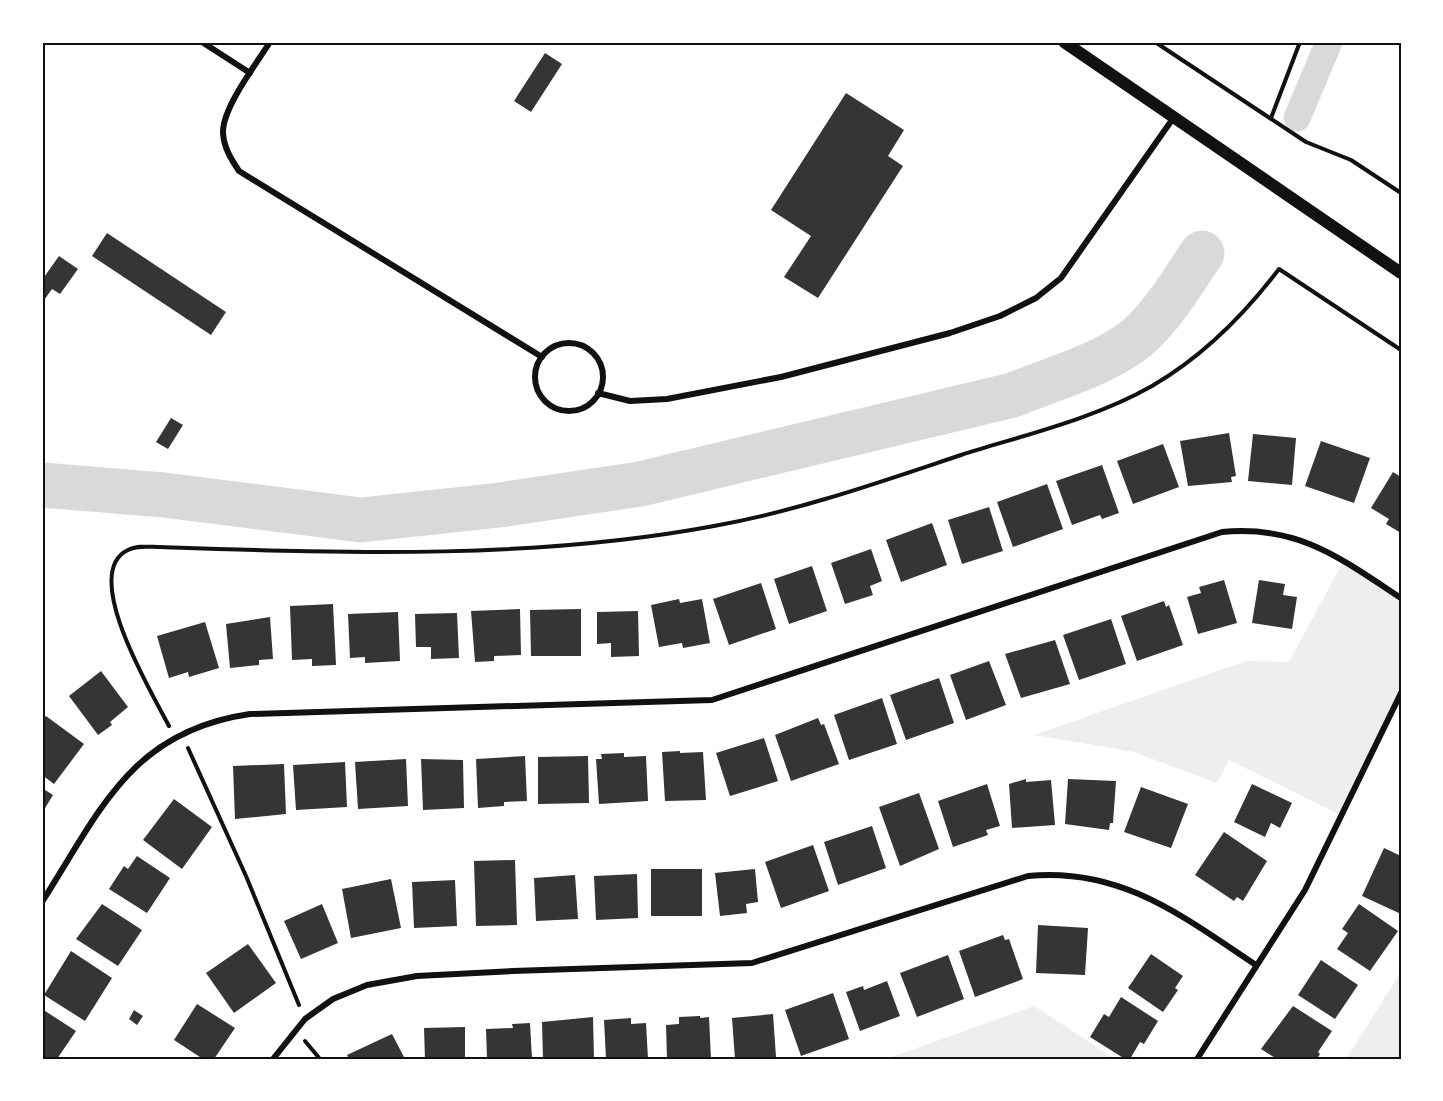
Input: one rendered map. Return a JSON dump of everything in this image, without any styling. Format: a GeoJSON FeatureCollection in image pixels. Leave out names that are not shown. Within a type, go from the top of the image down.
{"type":"FeatureCollection","features":[{"type":"Feature","properties":{"kind":"main road"},"geometry":{"type":"LineString","coordinates":[[1064,42],[1401,273]]}},
{"type":"Feature","properties":{"kind":"street"},"geometry":{"type":"LineString","coordinates":[[202,42],[250,73]]}},
{"type":"Feature","properties":{"kind":"street"},"geometry":{"type":"LineString","coordinates":[[270,42],[231,106],[223,130],[227,153],[239,171],[542,357]]}},
{"type":"Feature","properties":{"kind":"street"},"geometry":{"type":"LineString","coordinates":[[598,393],[630,401],[667,399],[792,374],[950,333],[1000,316],[1036,298],[1061,278],[1174,117]]}},
{"type":"Feature","properties":{"kind":"street"},"geometry":{"type":"LineString","coordinates":[[571,343],[592,352],[602,372],[598,393],[582,408],[560,410],[550,405],[537,388],[536,366],[542,357],[550,349],[571,343]]}},
{"type":"Feature","properties":{"kind":"street"},"geometry":{"type":"LineString","coordinates":[[42,902],[98,815],[131,771],[147,755],[178,736],[224,718],[250,714],[712,700],[1222,532],[1274,532],[1296,539],[1344,560],[1401,598]]}},
{"type":"Feature","properties":{"kind":"street"},"geometry":{"type":"LineString","coordinates":[[1197,1059],[1305,890],[1401,693]]}},
{"type":"Feature","properties":{"kind":"street"},"geometry":{"type":"LineString","coordinates":[[273,1059],[305,1019],[351,991],[405,978],[513,970],[752,963],[1007,881],[1043,875],[1088,877],[1133,891],[1191,922],[1256,964]]}},
{"type":"Feature","properties":{"kind":"path"},"geometry":{"type":"LineString","coordinates":[[1155,42],[1306,142],[1351,160],[1401,193]]}},
{"type":"Feature","properties":{"kind":"path"},"geometry":{"type":"LineString","coordinates":[[1271,118],[1299,42]]}},
{"type":"Feature","properties":{"kind":"path"},"geometry":{"type":"LineString","coordinates":[[305,1019],[213,798],[135,660],[115,613],[113,574],[121,555],[129,549],[160,547],[404,553],[586,543],[717,526],[841,494],[1040,430],[1121,400],[1150,386],[1194,357],[1246,310],[1279,269],[1401,350]]}},
{"type":"Feature","properties":{"kind":"shaded area"},"geometry":{"type":"Polygon","coordinates":[[[1344,560],[1401,598],[1401,693],[1342,816],[1229,760],[1217,783],[1134,752],[1034,735],[1246,661],[1289,662],[1344,560]]]}},
{"type":"Feature","properties":{"kind":"shaded area"},"geometry":{"type":"Polygon","coordinates":[[[1401,972],[1401,1059],[1346,1059],[1401,972]]]}},
{"type":"Feature","properties":{"kind":"shaded area"},"geometry":{"type":"Polygon","coordinates":[[[1034,1006],[1115,1059],[1049,1059],[1045,1057],[1043,1059],[886,1059],[1034,1006]]]}},
{"type":"Feature","properties":{"kind":"building"},"geometry":{"type":"Polygon","coordinates":[[[545,53],[562,64],[531,112],[514,101],[545,53]]]}},
{"type":"Feature","properties":{"kind":"building"},"geometry":{"type":"Polygon","coordinates":[[[846,93],[904,130],[888,156],[903,166],[818,298],[784,277],[811,236],[771,210],[846,93]]]}},
{"type":"Feature","properties":{"kind":"building"},"geometry":{"type":"Polygon","coordinates":[[[107,233],[226,312],[211,335],[92,256],[107,233]]]}},
{"type":"Feature","properties":{"kind":"building"},"geometry":{"type":"Polygon","coordinates":[[[59,256],[78,269],[60,294],[52,289],[42,303],[42,280],[59,256]]]}},
{"type":"Feature","properties":{"kind":"building"},"geometry":{"type":"Polygon","coordinates":[[[171,418],[183,425],[168,449],[156,442],[171,418]]]}},
{"type":"Feature","properties":{"kind":"building"},"geometry":{"type":"Polygon","coordinates":[[[1229,433],[1236,476],[1231,477],[1232,482],[1188,486],[1180,441],[1229,433]]]}},
{"type":"Feature","properties":{"kind":"building"},"geometry":{"type":"Polygon","coordinates":[[[1253,434],[1296,438],[1292,485],[1248,481],[1253,434]]]}},
{"type":"Feature","properties":{"kind":"building"},"geometry":{"type":"Polygon","coordinates":[[[1321,441],[1370,458],[1354,503],[1305,486],[1321,441]]]}},
{"type":"Feature","properties":{"kind":"building"},"geometry":{"type":"Polygon","coordinates":[[[1163,444],[1179,487],[1133,504],[1117,461],[1163,444]]]}},
{"type":"Feature","properties":{"kind":"building"},"geometry":{"type":"Polygon","coordinates":[[[1102,465],[1119,513],[1102,519],[1100,515],[1072,525],[1056,481],[1102,465]]]}},
{"type":"Feature","properties":{"kind":"building"},"geometry":{"type":"Polygon","coordinates":[[[1393,472],[1401,477],[1401,533],[1386,524],[1389,519],[1371,508],[1393,472]]]}},
{"type":"Feature","properties":{"kind":"building"},"geometry":{"type":"Polygon","coordinates":[[[1047,484],[1063,529],[1013,547],[997,502],[1047,484]]]}},
{"type":"Feature","properties":{"kind":"building"},"geometry":{"type":"Polygon","coordinates":[[[989,507],[1003,551],[962,564],[948,520],[989,507]]]}},
{"type":"Feature","properties":{"kind":"building"},"geometry":{"type":"Polygon","coordinates":[[[932,523],[947,565],[901,582],[886,540],[932,523]]]}},
{"type":"Feature","properties":{"kind":"building"},"geometry":{"type":"Polygon","coordinates":[[[871,549],[882,581],[870,586],[873,595],[845,604],[831,563],[871,549]]]}},
{"type":"Feature","properties":{"kind":"building"},"geometry":{"type":"Polygon","coordinates":[[[812,566],[827,611],[789,624],[774,579],[812,566]]]}},
{"type":"Feature","properties":{"kind":"building"},"geometry":{"type":"Polygon","coordinates":[[[1224,580],[1237,623],[1198,634],[1187,597],[1201,593],[1199,587],[1224,580]]]}},
{"type":"Feature","properties":{"kind":"building"},"geometry":{"type":"Polygon","coordinates":[[[1259,580],[1285,584],[1283,595],[1297,597],[1292,629],[1252,623],[1259,580]]]}},
{"type":"Feature","properties":{"kind":"building"},"geometry":{"type":"Polygon","coordinates":[[[761,583],[776,629],[729,645],[713,599],[761,583]]]}},
{"type":"Feature","properties":{"kind":"building"},"geometry":{"type":"Polygon","coordinates":[[[679,599],[680,603],[702,599],[710,643],[683,648],[682,643],[659,647],[651,605],[679,599]]]}},
{"type":"Feature","properties":{"kind":"building"},"geometry":{"type":"Polygon","coordinates":[[[1164,601],[1166,607],[1169,605],[1183,645],[1137,661],[1121,616],[1164,601]]]}},
{"type":"Feature","properties":{"kind":"building"},"geometry":{"type":"Polygon","coordinates":[[[333,604],[336,665],[312,666],[312,659],[292,660],[290,606],[333,604]]]}},
{"type":"Feature","properties":{"kind":"building"},"geometry":{"type":"Polygon","coordinates":[[[520,609],[521,655],[494,656],[494,661],[475,662],[471,611],[520,609]]]}},
{"type":"Feature","properties":{"kind":"building"},"geometry":{"type":"Polygon","coordinates":[[[581,609],[581,656],[531,656],[530,610],[581,609]]]}},
{"type":"Feature","properties":{"kind":"building"},"geometry":{"type":"Polygon","coordinates":[[[638,611],[639,656],[611,657],[611,643],[597,644],[597,612],[638,611]]]}},
{"type":"Feature","properties":{"kind":"building"},"geometry":{"type":"Polygon","coordinates":[[[398,612],[400,661],[365,663],[365,657],[350,658],[348,614],[398,612]]]}},
{"type":"Feature","properties":{"kind":"building"},"geometry":{"type":"Polygon","coordinates":[[[457,613],[459,658],[431,659],[431,647],[416,647],[415,614],[457,613]]]}},
{"type":"Feature","properties":{"kind":"building"},"geometry":{"type":"Polygon","coordinates":[[[270,617],[273,659],[259,660],[259,665],[230,668],[226,624],[270,617]]]}},
{"type":"Feature","properties":{"kind":"building"},"geometry":{"type":"Polygon","coordinates":[[[1111,619],[1126,664],[1079,680],[1063,635],[1111,619]]]}},
{"type":"Feature","properties":{"kind":"building"},"geometry":{"type":"Polygon","coordinates":[[[205,622],[219,668],[189,677],[188,672],[169,678],[157,636],[205,622]]]}},
{"type":"Feature","properties":{"kind":"building"},"geometry":{"type":"Polygon","coordinates":[[[1055,640],[1070,684],[1021,698],[1005,654],[1055,640]]]}},
{"type":"Feature","properties":{"kind":"building"},"geometry":{"type":"Polygon","coordinates":[[[989,661],[1006,705],[966,720],[950,675],[989,661]]]}},
{"type":"Feature","properties":{"kind":"building"},"geometry":{"type":"Polygon","coordinates":[[[101,671],[128,707],[110,722],[112,725],[98,735],[69,696],[101,671]]]}},
{"type":"Feature","properties":{"kind":"building"},"geometry":{"type":"Polygon","coordinates":[[[939,678],[954,723],[906,740],[890,695],[939,678]]]}},
{"type":"Feature","properties":{"kind":"building"},"geometry":{"type":"Polygon","coordinates":[[[882,698],[897,744],[849,760],[834,715],[882,698]]]}},
{"type":"Feature","properties":{"kind":"building"},"geometry":{"type":"Polygon","coordinates":[[[46,716],[84,744],[54,784],[42,775],[42,721],[46,716]]]}},
{"type":"Feature","properties":{"kind":"building"},"geometry":{"type":"Polygon","coordinates":[[[818,718],[821,725],[824,724],[839,764],[791,781],[775,735],[818,718]]]}},
{"type":"Feature","properties":{"kind":"building"},"geometry":{"type":"Polygon","coordinates":[[[764,738],[778,781],[730,796],[716,753],[764,738]]]}},
{"type":"Feature","properties":{"kind":"building"},"geometry":{"type":"Polygon","coordinates":[[[680,751],[680,753],[703,752],[706,800],[665,801],[662,752],[680,751]]]}},
{"type":"Feature","properties":{"kind":"building"},"geometry":{"type":"Polygon","coordinates":[[[624,753],[624,757],[646,756],[648,801],[599,804],[596,759],[602,759],[601,754],[624,753]]]}},
{"type":"Feature","properties":{"kind":"building"},"geometry":{"type":"Polygon","coordinates":[[[525,756],[527,801],[504,802],[504,806],[478,808],[476,759],[525,756]]]}},
{"type":"Feature","properties":{"kind":"building"},"geometry":{"type":"Polygon","coordinates":[[[588,756],[589,803],[538,804],[538,757],[588,756]]]}},
{"type":"Feature","properties":{"kind":"building"},"geometry":{"type":"Polygon","coordinates":[[[406,759],[408,806],[358,809],[355,762],[406,759]]]}},
{"type":"Feature","properties":{"kind":"building"},"geometry":{"type":"Polygon","coordinates":[[[421,759],[463,760],[464,808],[423,810],[421,759]]]}},
{"type":"Feature","properties":{"kind":"building"},"geometry":{"type":"Polygon","coordinates":[[[345,762],[347,807],[296,810],[293,765],[345,762]]]}},
{"type":"Feature","properties":{"kind":"building"},"geometry":{"type":"Polygon","coordinates":[[[284,764],[286,814],[235,819],[233,766],[284,764]]]}},
{"type":"Feature","properties":{"kind":"building"},"geometry":{"type":"Polygon","coordinates":[[[1026,779],[1026,782],[1051,780],[1055,825],[1012,828],[1009,784],[1026,779]]]}},
{"type":"Feature","properties":{"kind":"building"},"geometry":{"type":"Polygon","coordinates":[[[1068,779],[1116,781],[1113,823],[1110,823],[1109,830],[1065,824],[1068,779]]]}},
{"type":"Feature","properties":{"kind":"building"},"geometry":{"type":"Polygon","coordinates":[[[987,784],[1000,826],[986,830],[988,835],[953,847],[938,801],[987,784]]]}},
{"type":"Feature","properties":{"kind":"building"},"geometry":{"type":"Polygon","coordinates":[[[1252,784],[1292,803],[1280,828],[1271,823],[1265,837],[1234,822],[1252,784]]]}},
{"type":"Feature","properties":{"kind":"building"},"geometry":{"type":"Polygon","coordinates":[[[1141,787],[1188,804],[1171,848],[1124,832],[1141,787]]]}},
{"type":"Feature","properties":{"kind":"building"},"geometry":{"type":"Polygon","coordinates":[[[42,788],[53,795],[42,813],[42,788]]]}},
{"type":"Feature","properties":{"kind":"building"},"geometry":{"type":"Polygon","coordinates":[[[919,793],[939,849],[900,866],[879,807],[919,793]]]}},
{"type":"Feature","properties":{"kind":"building"},"geometry":{"type":"Polygon","coordinates":[[[174,799],[212,827],[182,869],[143,840],[174,799]]]}},
{"type":"Feature","properties":{"kind":"building"},"geometry":{"type":"Polygon","coordinates":[[[872,826],[886,868],[838,885],[824,842],[872,826]]]}},
{"type":"Feature","properties":{"kind":"building"},"geometry":{"type":"Polygon","coordinates":[[[1224,832],[1267,861],[1243,901],[1237,897],[1234,901],[1195,875],[1224,832]]]}},
{"type":"Feature","properties":{"kind":"building"},"geometry":{"type":"Polygon","coordinates":[[[813,845],[829,891],[781,908],[765,862],[813,845]]]}},
{"type":"Feature","properties":{"kind":"building"},"geometry":{"type":"Polygon","coordinates":[[[1384,848],[1401,856],[1401,914],[1362,896],[1384,848]]]}},
{"type":"Feature","properties":{"kind":"building"},"geometry":{"type":"Polygon","coordinates":[[[137,856],[170,878],[147,913],[109,889],[124,866],[128,869],[137,856]]]}},
{"type":"Feature","properties":{"kind":"building"},"geometry":{"type":"Polygon","coordinates":[[[515,860],[517,925],[476,926],[474,861],[515,860]]]}},
{"type":"Feature","properties":{"kind":"building"},"geometry":{"type":"Polygon","coordinates":[[[651,869],[702,869],[702,916],[651,916],[651,869]]]}},
{"type":"Feature","properties":{"kind":"building"},"geometry":{"type":"Polygon","coordinates":[[[755,869],[758,902],[746,904],[747,913],[720,916],[715,873],[755,869]]]}},
{"type":"Feature","properties":{"kind":"building"},"geometry":{"type":"Polygon","coordinates":[[[637,874],[638,918],[596,920],[594,876],[637,874]]]}},
{"type":"Feature","properties":{"kind":"building"},"geometry":{"type":"Polygon","coordinates":[[[575,875],[578,919],[536,921],[534,878],[575,875]]]}},
{"type":"Feature","properties":{"kind":"building"},"geometry":{"type":"Polygon","coordinates":[[[391,879],[401,928],[351,938],[342,889],[391,879]]]}},
{"type":"Feature","properties":{"kind":"building"},"geometry":{"type":"Polygon","coordinates":[[[455,880],[457,926],[414,928],[412,882],[455,880]]]}},
{"type":"Feature","properties":{"kind":"building"},"geometry":{"type":"Polygon","coordinates":[[[102,904],[142,930],[118,966],[76,939],[102,904]]]}},
{"type":"Feature","properties":{"kind":"building"},"geometry":{"type":"Polygon","coordinates":[[[322,904],[338,943],[301,959],[284,921],[322,904]]]}},
{"type":"Feature","properties":{"kind":"building"},"geometry":{"type":"Polygon","coordinates":[[[1359,904],[1398,931],[1370,971],[1337,949],[1348,933],[1342,929],[1359,904]]]}},
{"type":"Feature","properties":{"kind":"building"},"geometry":{"type":"Polygon","coordinates":[[[1038,925],[1088,928],[1085,975],[1036,973],[1038,925]]]}},
{"type":"Feature","properties":{"kind":"building"},"geometry":{"type":"Polygon","coordinates":[[[1003,935],[1005,940],[1009,939],[1023,979],[975,997],[959,951],[1003,935]]]}},
{"type":"Feature","properties":{"kind":"building"},"geometry":{"type":"Polygon","coordinates":[[[248,944],[276,983],[234,1013],[206,973],[248,944]]]}},
{"type":"Feature","properties":{"kind":"building"},"geometry":{"type":"Polygon","coordinates":[[[71,951],[112,978],[85,1021],[44,995],[71,951]]]}},
{"type":"Feature","properties":{"kind":"building"},"geometry":{"type":"Polygon","coordinates":[[[1151,954],[1183,976],[1175,988],[1178,990],[1163,1012],[1128,988],[1151,954]]]}},
{"type":"Feature","properties":{"kind":"building"},"geometry":{"type":"Polygon","coordinates":[[[948,955],[964,999],[917,1017],[900,973],[948,955]]]}},
{"type":"Feature","properties":{"kind":"building"},"geometry":{"type":"Polygon","coordinates":[[[1321,960],[1358,985],[1335,1019],[1298,995],[1321,960]]]}},
{"type":"Feature","properties":{"kind":"building"},"geometry":{"type":"Polygon","coordinates":[[[887,981],[900,1016],[860,1031],[846,992],[863,986],[864,990],[887,981]]]}},
{"type":"Feature","properties":{"kind":"building"},"geometry":{"type":"Polygon","coordinates":[[[833,993],[849,1039],[801,1056],[785,1010],[833,993]]]}},
{"type":"Feature","properties":{"kind":"building"},"geometry":{"type":"Polygon","coordinates":[[[1121,997],[1158,1021],[1144,1044],[1140,1042],[1130,1059],[1125,1059],[1090,1037],[1104,1014],[1109,1017],[1121,997]]]}},
{"type":"Feature","properties":{"kind":"building"},"geometry":{"type":"Polygon","coordinates":[[[197,1004],[235,1028],[214,1059],[203,1059],[174,1040],[197,1004]]]}},
{"type":"Feature","properties":{"kind":"building"},"geometry":{"type":"Polygon","coordinates":[[[1293,1006],[1332,1031],[1318,1052],[1320,1054],[1317,1059],[1277,1059],[1261,1049],[1293,1006]]]}},
{"type":"Feature","properties":{"kind":"building"},"geometry":{"type":"Polygon","coordinates":[[[42,1009],[76,1031],[57,1059],[42,1058],[42,1009]]]}},
{"type":"Feature","properties":{"kind":"building"},"geometry":{"type":"Polygon","coordinates":[[[134,1010],[143,1016],[137,1025],[129,1019],[134,1010]]]}},
{"type":"Feature","properties":{"kind":"building"},"geometry":{"type":"Polygon","coordinates":[[[773,1014],[776,1057],[735,1059],[732,1018],[773,1014]]]}},
{"type":"Feature","properties":{"kind":"building"},"geometry":{"type":"Polygon","coordinates":[[[700,1016],[700,1018],[709,1017],[711,1059],[667,1059],[666,1025],[679,1024],[679,1017],[700,1016]]]}},
{"type":"Feature","properties":{"kind":"building"},"geometry":{"type":"Polygon","coordinates":[[[593,1017],[594,1059],[543,1059],[542,1022],[593,1017]]]}},
{"type":"Feature","properties":{"kind":"building"},"geometry":{"type":"Polygon","coordinates":[[[631,1018],[631,1024],[646,1023],[648,1059],[606,1059],[604,1020],[631,1018]]]}},
{"type":"Feature","properties":{"kind":"building"},"geometry":{"type":"Polygon","coordinates":[[[530,1023],[532,1059],[487,1059],[486,1029],[513,1028],[512,1024],[530,1023]]]}},
{"type":"Feature","properties":{"kind":"building"},"geometry":{"type":"Polygon","coordinates":[[[465,1027],[465,1059],[425,1059],[424,1028],[465,1027]]]}},
{"type":"Feature","properties":{"kind":"building"},"geometry":{"type":"Polygon","coordinates":[[[392,1034],[405,1059],[349,1059],[347,1055],[392,1034]]]}},
{"type":"Feature","properties":{"kind":"waterway"},"geometry":{"type":"LineString","coordinates":[[1297,118],[1329,42]]}},
{"type":"Feature","properties":{"kind":"waterway"},"geometry":{"type":"LineString","coordinates":[[42,485],[164,495],[361,520],[500,505],[640,484],[1013,395],[1078,370],[1125,347],[1138,337],[1165,308],[1202,253]]}}]}
